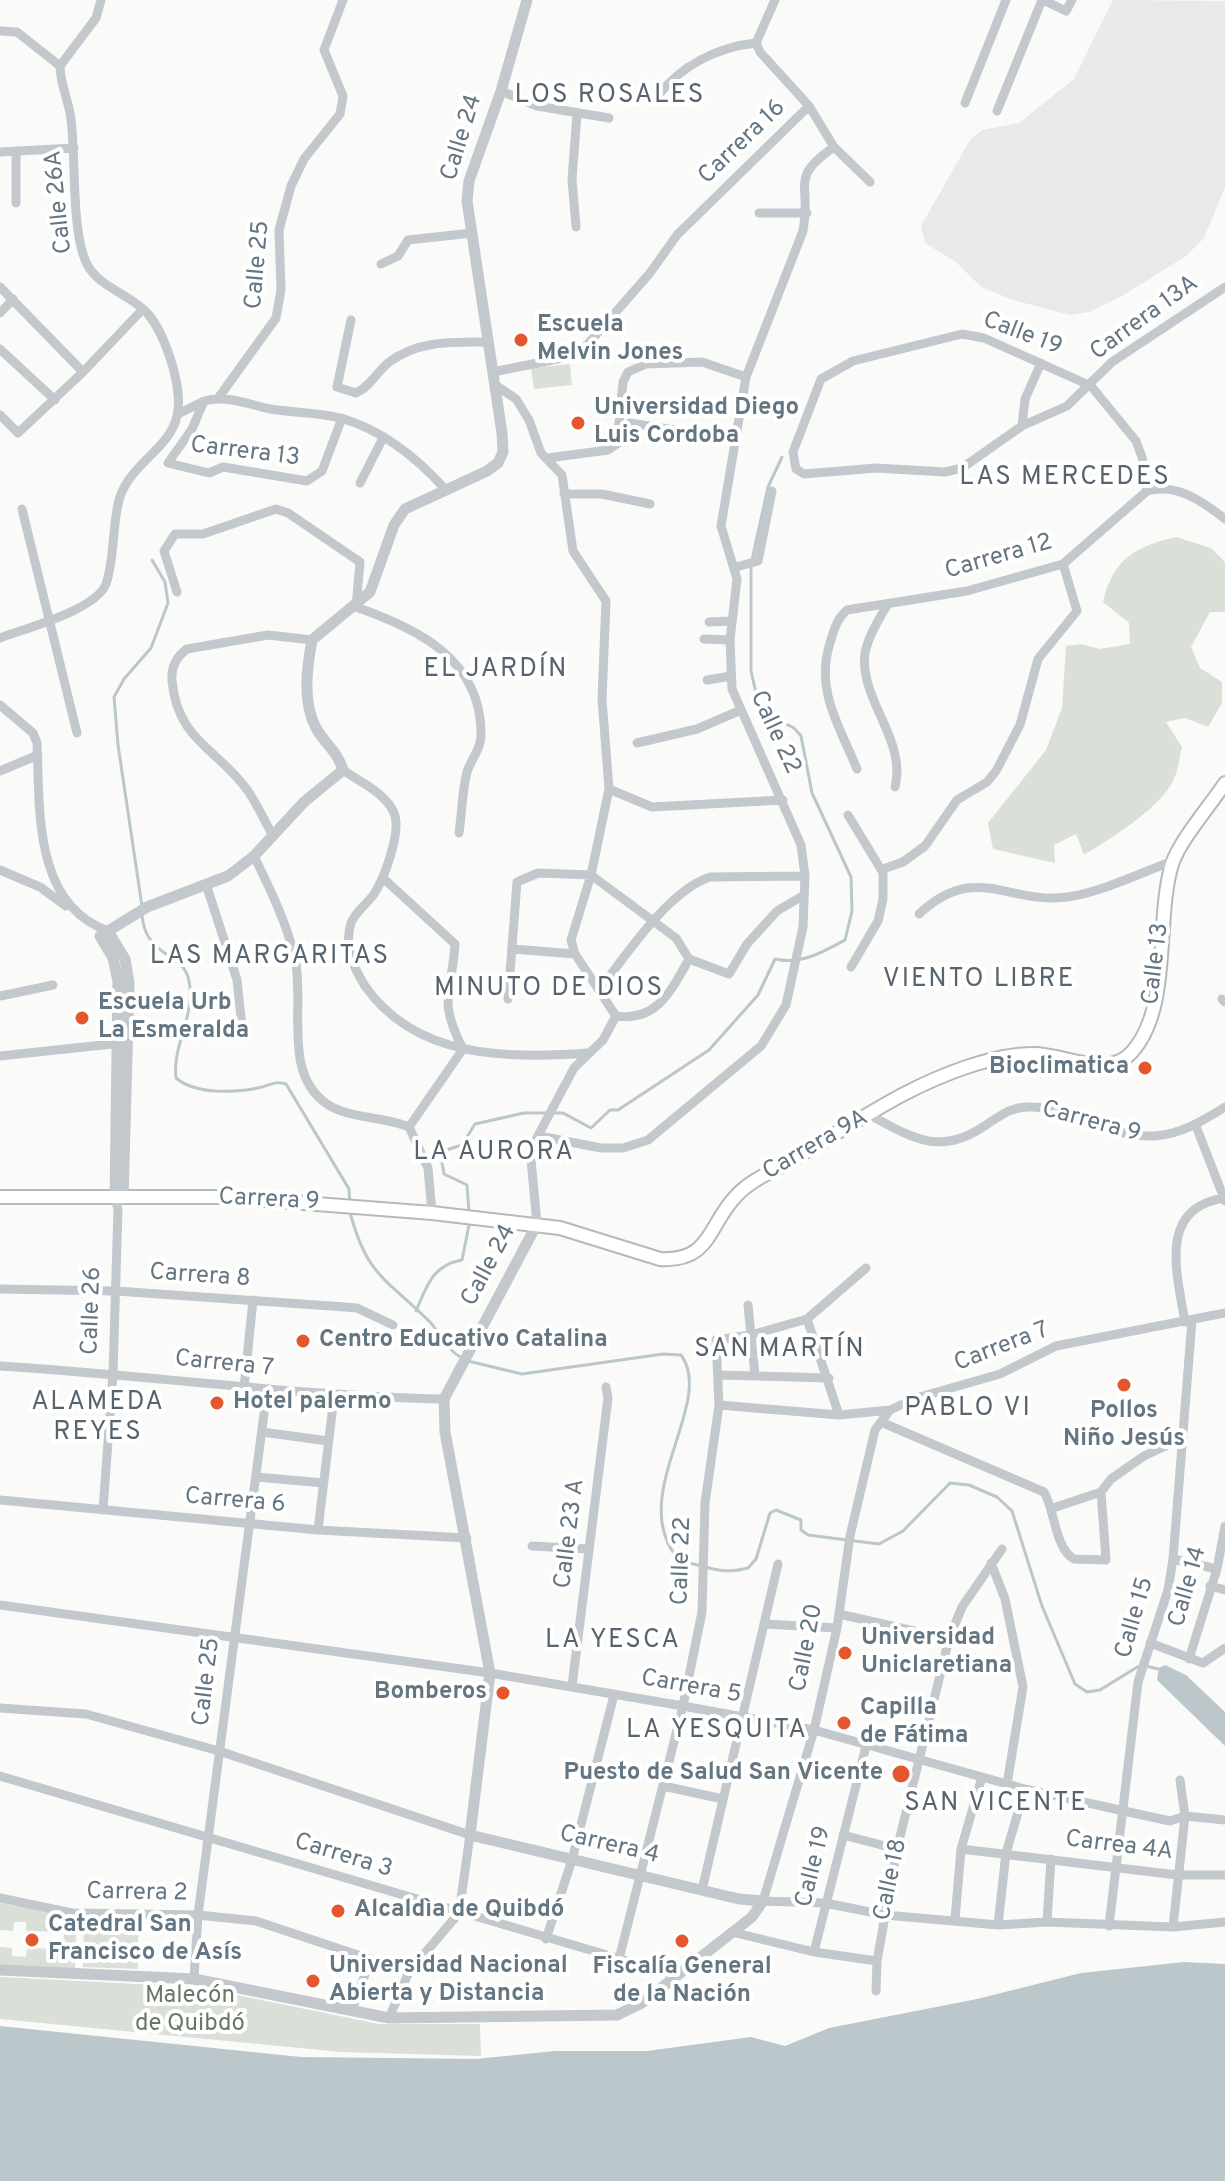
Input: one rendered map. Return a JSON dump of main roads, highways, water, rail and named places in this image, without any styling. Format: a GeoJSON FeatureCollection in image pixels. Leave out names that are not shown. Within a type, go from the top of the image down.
{"type":"FeatureCollection","features":[{"type":"Feature","properties":{"kind":"main road","name":"Calle 13"},"geometry":{"type":"LineString","coordinates":[[1123,1060],[1137,1046],[1150,1016],[1173,861],[1225,783]]}},
{"type":"Feature","properties":{"kind":"main road","name":"Carrera 9A"},"geometry":{"type":"LineString","coordinates":[[537,1224],[589,1235],[660,1259],[677,1260],[694,1254],[707,1241],[744,1188],[868,1114],[941,1077],[1018,1055],[1042,1054],[1100,1065],[1123,1060]]}},
{"type":"Feature","properties":{"kind":"main road","name":"Carrera 9"},"geometry":{"type":"LineString","coordinates":[[0,1197],[119,1203],[227,1197],[537,1224]]}},
{"type":"Feature","properties":{"kind":"waterway"},"geometry":{"type":"LineString","coordinates":[[752,560],[768,487],[782,457]]}},
{"type":"Feature","properties":{"kind":"waterway"},"geometry":{"type":"LineString","coordinates":[[142,906],[118,745],[114,697],[124,679],[151,648],[168,603],[165,582],[152,560]]}},
{"type":"Feature","properties":{"kind":"waterway"},"geometry":{"type":"LineString","coordinates":[[554,1113],[563,1113],[591,1128],[610,1110],[618,1110],[709,1050],[758,995],[775,959],[803,959],[845,940],[852,911],[851,877],[812,793],[801,736],[794,728],[760,711],[751,671],[751,567]]}},
{"type":"Feature","properties":{"kind":"waterway"},"geometry":{"type":"LineString","coordinates":[[142,914],[150,939],[180,964],[189,981],[189,1006],[177,1054],[176,1078],[184,1084],[217,1091],[286,1084],[349,1189],[350,1205]]}},
{"type":"Feature","properties":{"kind":"waterway"},"geometry":{"type":"LineString","coordinates":[[469,1212],[467,1185],[444,1174],[442,1163],[446,1150],[462,1145],[475,1124],[524,1113],[547,1113]]}},
{"type":"Feature","properties":{"kind":"waterway"},"geometry":{"type":"LineString","coordinates":[[350,1212],[371,1264],[462,1358]]}},
{"type":"Feature","properties":{"kind":"waterway"},"geometry":{"type":"LineString","coordinates":[[416,1311],[438,1271],[462,1260],[470,1220]]}},
{"type":"Feature","properties":{"kind":"waterway"},"geometry":{"type":"LineString","coordinates":[[468,1361],[522,1374],[663,1354],[681,1355],[689,1375],[688,1399],[665,1482],[661,1510],[666,1537],[681,1562],[720,1570],[748,1568],[756,1559],[770,1513],[776,1510],[801,1520],[801,1530],[808,1535],[879,1544],[903,1531],[950,1483],[969,1485],[997,1497],[1012,1511],[1042,1606],[1075,1684],[1087,1692],[1100,1690],[1139,1666]]}},
{"type":"Feature","properties":{"kind":"waterway"},"geometry":{"type":"LineString","coordinates":[[1146,1666],[1162,1670]]}},
{"type":"Feature","properties":{"kind":"place","name":"Escuela Melvin Jones"},"geometry":{"type":"Point","coordinates":[521,340]}},
{"type":"Feature","properties":{"kind":"place","name":"Universidad Diego Luis Cordoba"},"geometry":{"type":"Point","coordinates":[578,423]}},
{"type":"Feature","properties":{"kind":"place","name":"Escuela Urb La Esmeralda"},"geometry":{"type":"Point","coordinates":[82,1018]}},
{"type":"Feature","properties":{"kind":"place","name":"Bioclimatica"},"geometry":{"type":"Point","coordinates":[1145,1068]}},
{"type":"Feature","properties":{"kind":"place","name":"Centro Educativo Catalina"},"geometry":{"type":"Point","coordinates":[303,1341]}},
{"type":"Feature","properties":{"kind":"place","name":"Pollos Niño Jesús"},"geometry":{"type":"Point","coordinates":[1124,1385]}},
{"type":"Feature","properties":{"kind":"place","name":"Hotel palermo"},"geometry":{"type":"Point","coordinates":[217,1403]}},
{"type":"Feature","properties":{"kind":"place","name":"Universidad Uniclaretiana"},"geometry":{"type":"Point","coordinates":[845,1653]}},
{"type":"Feature","properties":{"kind":"place","name":"Bomberos"},"geometry":{"type":"Point","coordinates":[503,1693]}},
{"type":"Feature","properties":{"kind":"place","name":"Capilla de Fátima"},"geometry":{"type":"Point","coordinates":[844,1723]}},
{"type":"Feature","properties":{"kind":"place","name":"Puesto de Salud San Vicente"},"geometry":{"type":"Point","coordinates":[901,1774]}},
{"type":"Feature","properties":{"kind":"place","name":"Alcaldìa de Quibdó"},"geometry":{"type":"Point","coordinates":[338,1911]}},
{"type":"Feature","properties":{"kind":"place","name":"Catedral San Francisco de Asís"},"geometry":{"type":"Point","coordinates":[32,1940]}},
{"type":"Feature","properties":{"kind":"place","name":"Fiscalía General de la Nación"},"geometry":{"type":"Point","coordinates":[682,1941]}},
{"type":"Feature","properties":{"kind":"place","name":"Universidad Nacional Abierta y Distancia"},"geometry":{"type":"Point","coordinates":[313,1981]}},
{"type":"Feature","properties":{"kind":"district","name":"LOS ROSALES"},"geometry":{"type":"Point","coordinates":[610,97]}},
{"type":"Feature","properties":{"kind":"district","name":"LAS MERCEDES"},"geometry":{"type":"Point","coordinates":[1065,479]}},
{"type":"Feature","properties":{"kind":"district","name":"EL JARDÍN"},"geometry":{"type":"Point","coordinates":[496,671]}},
{"type":"Feature","properties":{"kind":"district","name":"LAS MARGARITAS"},"geometry":{"type":"Point","coordinates":[270,958]}},
{"type":"Feature","properties":{"kind":"district","name":"VIENTO LIBRE"},"geometry":{"type":"Point","coordinates":[979,981]}},
{"type":"Feature","properties":{"kind":"district","name":"MINUTO DE DIOS"},"geometry":{"type":"Point","coordinates":[549,990]}},
{"type":"Feature","properties":{"kind":"district","name":"LA AURORA"},"geometry":{"type":"Point","coordinates":[494,1154]}},
{"type":"Feature","properties":{"kind":"district","name":"SAN MARTÍN"},"geometry":{"type":"Point","coordinates":[780,1351]}},
{"type":"Feature","properties":{"kind":"district","name":"PABLO VI"},"geometry":{"type":"Point","coordinates":[968,1410]}},
{"type":"Feature","properties":{"kind":"district","name":"ALAMEDA REYES"},"geometry":{"type":"Point","coordinates":[98,1419]}},
{"type":"Feature","properties":{"kind":"district","name":"LA YESCA"},"geometry":{"type":"Point","coordinates":[613,1642]}},
{"type":"Feature","properties":{"kind":"district","name":"LA YESQUITA"},"geometry":{"type":"Point","coordinates":[717,1732]}},
{"type":"Feature","properties":{"kind":"district","name":"SAN VICENTE"},"geometry":{"type":"Point","coordinates":[996,1805]}},
{"type":"Feature","properties":{"kind":"park label","name":"Malecón de Quibdó"},"geometry":{"type":"Point","coordinates":[190,2011]}}]}
